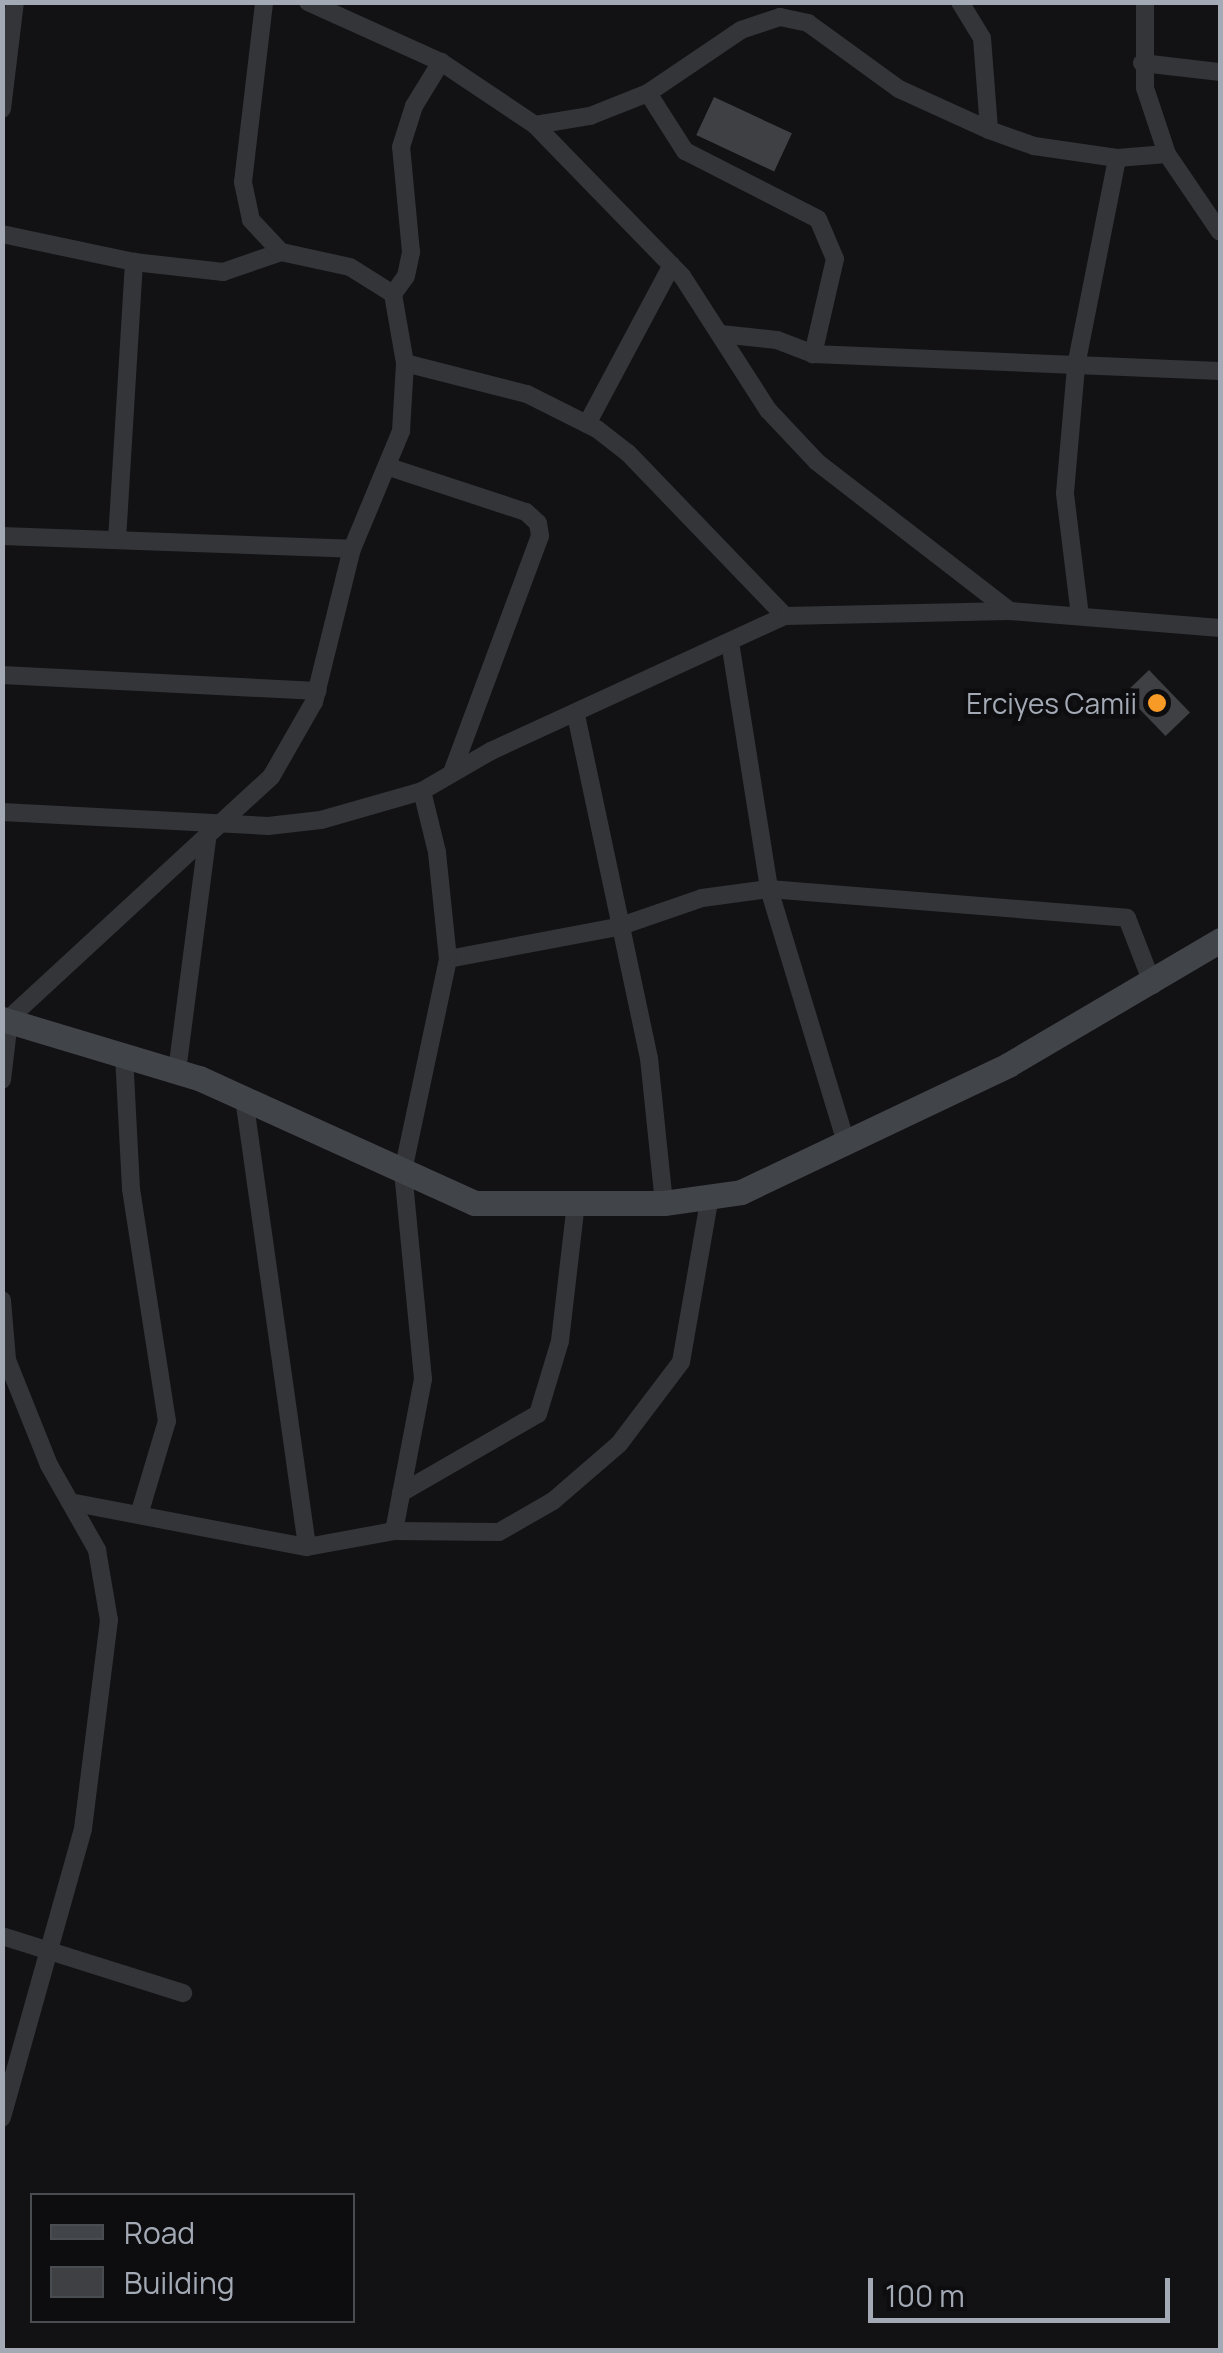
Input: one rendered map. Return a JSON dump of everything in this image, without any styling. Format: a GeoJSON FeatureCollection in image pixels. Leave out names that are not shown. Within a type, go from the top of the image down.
{"type":"FeatureCollection","features":[{"type":"Feature","properties":{"kind":"street"},"geometry":{"type":"LineString","coordinates":[[2,109],[16,2]]}},
{"type":"Feature","properties":{"kind":"street"},"geometry":{"type":"LineString","coordinates":[[264,2],[244,182],[251,220],[281,252]]}},
{"type":"Feature","properties":{"kind":"street"},"geometry":{"type":"LineString","coordinates":[[308,2],[441,62],[535,125],[672,265],[768,410],[818,462],[1010,611]]}},
{"type":"Feature","properties":{"kind":"street"},"geometry":{"type":"LineString","coordinates":[[960,2],[982,38],[990,130]]}},
{"type":"Feature","properties":{"kind":"street"},"geometry":{"type":"LineString","coordinates":[[1146,2],[1142,63],[1167,154],[1220,232]]}},
{"type":"Feature","properties":{"kind":"street"},"geometry":{"type":"LineString","coordinates":[[535,125],[590,116],[648,93],[742,30],[780,17],[808,23],[898,88],[1034,146],[1117,158],[1167,154]]}},
{"type":"Feature","properties":{"kind":"street"},"geometry":{"type":"LineString","coordinates":[[392,294],[406,276],[411,252],[402,147],[414,106],[441,62]]}},
{"type":"Feature","properties":{"kind":"street"},"geometry":{"type":"LineString","coordinates":[[1142,63],[1220,72]]}},
{"type":"Feature","properties":{"kind":"street"},"geometry":{"type":"LineString","coordinates":[[648,93],[685,151],[818,219],[835,260],[813,354]]}},
{"type":"Feature","properties":{"kind":"street"},"geometry":{"type":"LineString","coordinates":[[1080,616],[1065,494],[1076,366],[1117,158]]}},
{"type":"Feature","properties":{"kind":"street"},"geometry":{"type":"LineString","coordinates":[[2,234],[134,262],[223,272],[281,252],[350,267],[392,294],[405,363],[400,431],[389,466],[352,548],[318,691],[271,777],[227,822],[5,1021],[2,1080]]}},
{"type":"Feature","properties":{"kind":"street"},"geometry":{"type":"LineString","coordinates":[[117,540],[134,262]]}},
{"type":"Feature","properties":{"kind":"street"},"geometry":{"type":"LineString","coordinates":[[587,424],[672,265]]}},
{"type":"Feature","properties":{"kind":"street"},"geometry":{"type":"LineString","coordinates":[[720,334],[777,340],[813,354],[1220,371]]}},
{"type":"Feature","properties":{"kind":"street"},"geometry":{"type":"LineString","coordinates":[[405,363],[527,394],[587,424],[628,453],[785,616]]}},
{"type":"Feature","properties":{"kind":"street"},"geometry":{"type":"LineString","coordinates":[[389,466],[526,512],[538,522],[540,536],[452,773]]}},
{"type":"Feature","properties":{"kind":"street"},"geometry":{"type":"LineString","coordinates":[[2,536],[352,548]]}},
{"type":"Feature","properties":{"kind":"street"},"geometry":{"type":"LineString","coordinates":[[2,812],[227,822],[321,820],[422,791],[452,773],[785,616],[1010,611],[1220,628]]}},
{"type":"Feature","properties":{"kind":"street"},"geometry":{"type":"LineString","coordinates":[[730,642],[768,889],[846,1142]]}},
{"type":"Feature","properties":{"kind":"street"},"geometry":{"type":"LineString","coordinates":[[2,675],[318,691]]}},
{"type":"Feature","properties":{"kind":"street"},"geometry":{"type":"LineString","coordinates":[[576,714],[618,927],[650,1058],[664,1203]]}},
{"type":"Feature","properties":{"kind":"street"},"geometry":{"type":"LineString","coordinates":[[394,1531],[422,1379],[402,1171],[448,959],[438,852],[422,791]]}},
{"type":"Feature","properties":{"kind":"street"},"geometry":{"type":"LineString","coordinates":[[176,1071],[206,840]]}},
{"type":"Feature","properties":{"kind":"street"},"geometry":{"type":"LineString","coordinates":[[448,959],[618,927],[702,898],[768,889],[1127,918],[1153,985]]}},
{"type":"Feature","properties":{"kind":"street"},"geometry":{"type":"LineString","coordinates":[[5,1021],[176,1071],[244,1098],[474,1204],[664,1203],[740,1192],[1008,1065],[1153,985],[1216,939]]}},
{"type":"Feature","properties":{"kind":"street"},"geometry":{"type":"LineString","coordinates":[[124,1055],[132,1188],[166,1421],[140,1516]]}},
{"type":"Feature","properties":{"kind":"street"},"geometry":{"type":"LineString","coordinates":[[244,1098],[307,1547]]}},
{"type":"Feature","properties":{"kind":"street"},"geometry":{"type":"LineString","coordinates":[[70,1502],[307,1547],[394,1531],[499,1532],[553,1501],[619,1444],[681,1362],[710,1196]]}},
{"type":"Feature","properties":{"kind":"street"},"geometry":{"type":"LineString","coordinates":[[401,1493],[538,1414],[560,1341],[576,1203]]}},
{"type":"Feature","properties":{"kind":"street"},"geometry":{"type":"LineString","coordinates":[[2,1300],[7,1360],[70,1502],[97,1550],[108,1620],[83,1829],[2,2118]]}},
{"type":"Feature","properties":{"kind":"street"},"geometry":{"type":"LineString","coordinates":[[2,1936],[183,1993]]}},
{"type":"Feature","properties":{"kind":"building"},"geometry":{"type":"Polygon","coordinates":[[[714,97],[792,133],[774,171],[696,135],[714,97]]]}},
{"type":"Feature","properties":{"kind":"building","name":"Erciyes Camii"},"geometry":{"type":"Polygon","coordinates":[[[1149,670],[1190,712],[1166,736],[1125,694],[1149,670]]]}},
{"type":"Feature","properties":{"kind":"place","name":"Erciyes Camii"},"geometry":{"type":"Point","coordinates":[1157,703]}}]}
